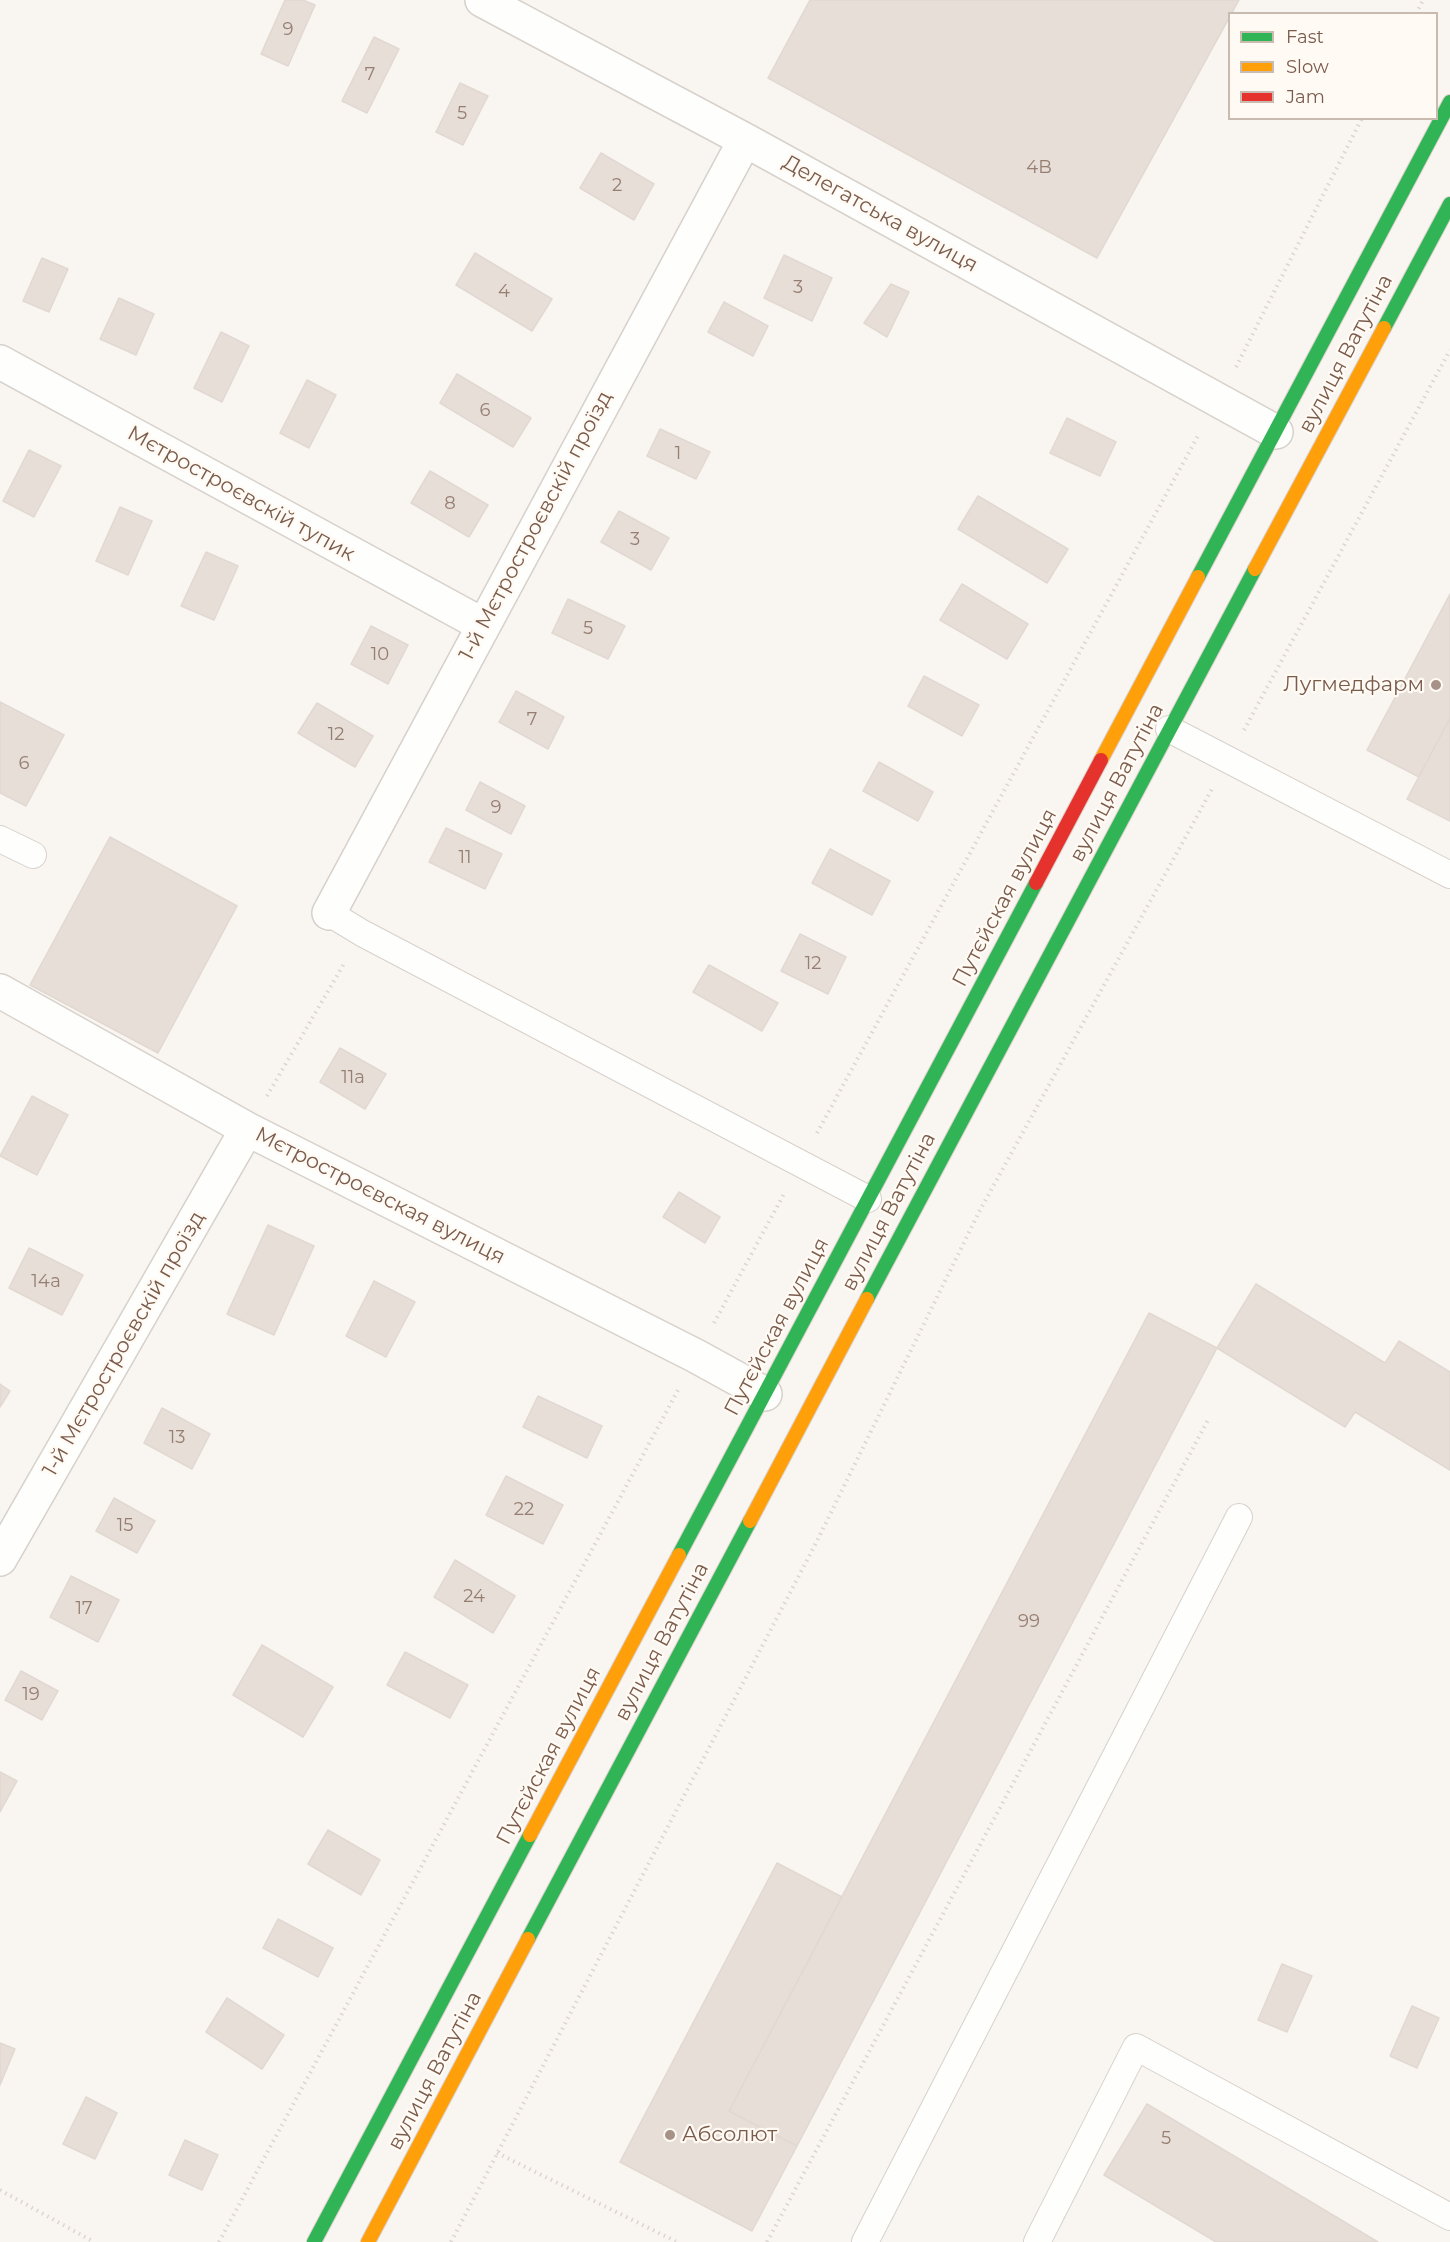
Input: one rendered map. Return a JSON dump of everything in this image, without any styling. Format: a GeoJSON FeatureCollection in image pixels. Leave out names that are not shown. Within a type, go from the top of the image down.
{"type":"FeatureCollection","features":[{"type":"Feature","properties":{"kind":"main road","name":"вулиця Ватутіна"},"geometry":{"type":"LineString","coordinates":[[1276,432],[1450,102]]}},
{"type":"Feature","properties":{"kind":"main road","name":"вулиця Ватутіна"},"geometry":{"type":"LineString","coordinates":[[368,2242],[1169,729],[1450,204]]}},
{"type":"Feature","properties":{"kind":"main road","name":"Путєйская вулиця"},"geometry":{"type":"LineString","coordinates":[[314,2242],[1276,432]]}},
{"type":"Feature","properties":{"kind":"street","name":"Делегатська вулиця"},"geometry":{"type":"LineString","coordinates":[[482,0],[745,140],[1276,432]]}},
{"type":"Feature","properties":{"kind":"street","name":"1-й Мєтростроєвскій проїзд"},"geometry":{"type":"LineString","coordinates":[[329,913],[745,140]]}},
{"type":"Feature","properties":{"kind":"street","name":"Мєтростроєвскій тупик"},"geometry":{"type":"LineString","coordinates":[[0,362],[483,625]]}},
{"type":"Feature","properties":{"kind":"street","name":"Мєтростроєвская вулиця"},"geometry":{"type":"LineString","coordinates":[[0,991],[247,1129],[696,1356],[765,1394]]}},
{"type":"Feature","properties":{"kind":"street","name":"1-й Мєтростроєвскій проїзд"},"geometry":{"type":"LineString","coordinates":[[0,1559],[247,1129]]}},
{"type":"Feature","properties":{"kind":"lane"},"geometry":{"type":"LineString","coordinates":[[1169,729],[1450,875]]}},
{"type":"Feature","properties":{"kind":"lane"},"geometry":{"type":"LineString","coordinates":[[0,839],[33,855]]}},
{"type":"Feature","properties":{"kind":"lane"},"geometry":{"type":"LineString","coordinates":[[329,913],[362,933],[868,1199]]}},
{"type":"Feature","properties":{"kind":"lane"},"geometry":{"type":"LineString","coordinates":[[865,2242],[1239,1517]]}},
{"type":"Feature","properties":{"kind":"lane"},"geometry":{"type":"LineString","coordinates":[[1038,2242],[1136,2047],[1450,2217]]}},
{"type":"Feature","properties":{"kind":"path"},"geometry":{"type":"LineString","coordinates":[[219,2242],[696,1356],[1218,399],[1361,120]]}},
{"type":"Feature","properties":{"kind":"path"},"geometry":{"type":"LineString","coordinates":[[451,2242],[816,1543],[979,1212],[1450,350]]}},
{"type":"Feature","properties":{"kind":"path"},"geometry":{"type":"LineString","coordinates":[[247,1129],[362,933]]}},
{"type":"Feature","properties":{"kind":"path"},"geometry":{"type":"LineString","coordinates":[[767,2242],[1208,1420]]}},
{"type":"Feature","properties":{"kind":"path"},"geometry":{"type":"LineString","coordinates":[[497,2153],[677,2242]]}},
{"type":"Feature","properties":{"kind":"path"},"geometry":{"type":"LineString","coordinates":[[0,2190],[94,2242]]}},
{"type":"Feature","properties":{"kind":"building"},"geometry":{"type":"Polygon","coordinates":[[[285,0],[303,0],[315,5],[288,66],[261,54],[285,0]]]}},
{"type":"Feature","properties":{"kind":"building"},"geometry":{"type":"Polygon","coordinates":[[[810,0],[1239,0],[1232,12],[1228,12],[1228,20],[1097,258],[768,78],[810,0]]]}},
{"type":"Feature","properties":{"kind":"building"},"geometry":{"type":"Polygon","coordinates":[[[374,37],[399,49],[367,113],[342,101],[374,37]]]}},
{"type":"Feature","properties":{"kind":"building"},"geometry":{"type":"Polygon","coordinates":[[[460,83],[488,96],[463,145],[436,132],[460,83]]]}},
{"type":"Feature","properties":{"kind":"building"},"geometry":{"type":"Polygon","coordinates":[[[601,153],[654,184],[634,220],[580,188],[601,153]]]}},
{"type":"Feature","properties":{"kind":"building"},"geometry":{"type":"Polygon","coordinates":[[[475,253],[552,299],[532,331],[456,285],[475,253]]]}},
{"type":"Feature","properties":{"kind":"building"},"geometry":{"type":"Polygon","coordinates":[[[784,255],[832,278],[812,321],[764,298],[784,255]]]}},
{"type":"Feature","properties":{"kind":"building"},"geometry":{"type":"Polygon","coordinates":[[[42,258],[68,269],[49,312],[23,301],[42,258]]]}},
{"type":"Feature","properties":{"kind":"building"},"geometry":{"type":"Polygon","coordinates":[[[891,284],[909,292],[887,337],[864,323],[891,284]]]}},
{"type":"Feature","properties":{"kind":"building"},"geometry":{"type":"Polygon","coordinates":[[[119,298],[154,314],[136,355],[100,339],[119,298]]]}},
{"type":"Feature","properties":{"kind":"building"},"geometry":{"type":"Polygon","coordinates":[[[724,302],[768,326],[753,356],[708,332],[724,302]]]}},
{"type":"Feature","properties":{"kind":"building"},"geometry":{"type":"Polygon","coordinates":[[[221,332],[249,346],[222,402],[194,388],[221,332]]]}},
{"type":"Feature","properties":{"kind":"building"},"geometry":{"type":"Polygon","coordinates":[[[457,374],[531,418],[513,447],[440,403],[457,374]]]}},
{"type":"Feature","properties":{"kind":"building"},"geometry":{"type":"Polygon","coordinates":[[[307,380],[336,395],[309,448],[280,433],[307,380]]]}},
{"type":"Feature","properties":{"kind":"building"},"geometry":{"type":"Polygon","coordinates":[[[1067,418],[1116,442],[1100,476],[1050,453],[1067,418]]]}},
{"type":"Feature","properties":{"kind":"building"},"geometry":{"type":"Polygon","coordinates":[[[660,429],[710,452],[696,479],[647,456],[660,429]]]}},
{"type":"Feature","properties":{"kind":"building"},"geometry":{"type":"Polygon","coordinates":[[[29,450],[61,466],[34,517],[3,501],[29,450]]]}},
{"type":"Feature","properties":{"kind":"building"},"geometry":{"type":"Polygon","coordinates":[[[430,471],[488,505],[469,537],[411,503],[430,471]]]}},
{"type":"Feature","properties":{"kind":"building"},"geometry":{"type":"Polygon","coordinates":[[[978,496],[1068,549],[1047,583],[958,529],[978,496]]]}},
{"type":"Feature","properties":{"kind":"building"},"geometry":{"type":"Polygon","coordinates":[[[120,507],[152,521],[128,575],[96,561],[120,507]]]}},
{"type":"Feature","properties":{"kind":"building"},"geometry":{"type":"Polygon","coordinates":[[[619,511],[669,538],[651,570],[601,542],[619,511]]]}},
{"type":"Feature","properties":{"kind":"building"},"geometry":{"type":"Polygon","coordinates":[[[206,552],[238,566],[214,620],[181,606],[206,552]]]}},
{"type":"Feature","properties":{"kind":"building"},"geometry":{"type":"Polygon","coordinates":[[[962,584],[1028,624],[1007,659],[940,620],[962,584]]]}},
{"type":"Feature","properties":{"kind":"building"},"geometry":{"type":"Polygon","coordinates":[[[1450,594],[1450,718],[1419,777],[1367,750],[1450,594]]]}},
{"type":"Feature","properties":{"kind":"building"},"geometry":{"type":"Polygon","coordinates":[[[568,599],[625,626],[608,659],[552,633],[568,599]]]}},
{"type":"Feature","properties":{"kind":"building"},"geometry":{"type":"Polygon","coordinates":[[[371,626],[408,645],[388,684],[351,664],[371,626]]]}},
{"type":"Feature","properties":{"kind":"building"},"geometry":{"type":"Polygon","coordinates":[[[924,676],[979,705],[962,736],[908,706],[924,676]]]}},
{"type":"Feature","properties":{"kind":"building"},"geometry":{"type":"Polygon","coordinates":[[[516,691],[564,717],[548,749],[499,722],[516,691]]]}},
{"type":"Feature","properties":{"kind":"building"},"geometry":{"type":"Polygon","coordinates":[[[0,702],[64,735],[26,806],[0,793],[0,702]]]}},
{"type":"Feature","properties":{"kind":"building"},"geometry":{"type":"Polygon","coordinates":[[[317,703],[373,736],[355,767],[298,733],[317,703]]]}},
{"type":"Feature","properties":{"kind":"building"},"geometry":{"type":"Polygon","coordinates":[[[1450,718],[1450,821],[1407,799],[1450,718]]]}},
{"type":"Feature","properties":{"kind":"building"},"geometry":{"type":"Polygon","coordinates":[[[879,762],[933,792],[918,821],[863,791],[879,762]]]}},
{"type":"Feature","properties":{"kind":"building"},"geometry":{"type":"Polygon","coordinates":[[[480,782],[525,806],[511,834],[466,810],[480,782]]]}},
{"type":"Feature","properties":{"kind":"building"},"geometry":{"type":"Polygon","coordinates":[[[446,828],[502,854],[485,889],[429,862],[446,828]]]}},
{"type":"Feature","properties":{"kind":"building"},"geometry":{"type":"Polygon","coordinates":[[[110,837],[237,906],[158,1053],[30,985],[110,837]]]}},
{"type":"Feature","properties":{"kind":"building"},"geometry":{"type":"Polygon","coordinates":[[[830,849],[890,881],[872,915],[812,883],[830,849]]]}},
{"type":"Feature","properties":{"kind":"building"},"geometry":{"type":"Polygon","coordinates":[[[800,934],[846,957],[828,994],[781,971],[800,934]]]}},
{"type":"Feature","properties":{"kind":"building"},"geometry":{"type":"Polygon","coordinates":[[[709,965],[778,1003],[762,1031],[693,992],[709,965]]]}},
{"type":"Feature","properties":{"kind":"building"},"geometry":{"type":"Polygon","coordinates":[[[340,1048],[386,1074],[365,1109],[320,1082],[340,1048]]]}},
{"type":"Feature","properties":{"kind":"building"},"geometry":{"type":"Polygon","coordinates":[[[32,1096],[68,1115],[37,1175],[0,1156],[32,1096]]]}},
{"type":"Feature","properties":{"kind":"building"},"geometry":{"type":"Polygon","coordinates":[[[679,1192],[720,1217],[705,1243],[663,1217],[679,1192]]]}},
{"type":"Feature","properties":{"kind":"building"},"geometry":{"type":"Polygon","coordinates":[[[268,1225],[314,1246],[274,1335],[227,1314],[268,1225]]]}},
{"type":"Feature","properties":{"kind":"building"},"geometry":{"type":"Polygon","coordinates":[[[29,1248],[83,1275],[62,1315],[9,1288],[29,1248]]]}},
{"type":"Feature","properties":{"kind":"building"},"geometry":{"type":"Polygon","coordinates":[[[374,1281],[415,1302],[386,1357],[346,1336],[374,1281]]]}},
{"type":"Feature","properties":{"kind":"building"},"geometry":{"type":"Polygon","coordinates":[[[1256,1284],[1385,1363],[1399,1341],[1450,1372],[1450,1470],[1355,1412],[1345,1427],[1217,1348],[1256,1284]]]}},
{"type":"Feature","properties":{"kind":"building"},"geometry":{"type":"Polygon","coordinates":[[[1149,1313],[1217,1348],[797,2146],[729,2111],[1149,1313]]]}},
{"type":"Feature","properties":{"kind":"building"},"geometry":{"type":"Polygon","coordinates":[[[0,1384],[10,1391],[0,1407],[0,1384]]]}},
{"type":"Feature","properties":{"kind":"building"},"geometry":{"type":"Polygon","coordinates":[[[538,1396],[602,1426],[587,1458],[523,1427],[538,1396]]]}},
{"type":"Feature","properties":{"kind":"building"},"geometry":{"type":"Polygon","coordinates":[[[162,1408],[210,1434],[192,1469],[144,1443],[162,1408]]]}},
{"type":"Feature","properties":{"kind":"building"},"geometry":{"type":"Polygon","coordinates":[[[506,1476],[563,1505],[543,1544],[486,1515],[506,1476]]]}},
{"type":"Feature","properties":{"kind":"building"},"geometry":{"type":"Polygon","coordinates":[[[114,1498],[155,1521],[137,1553],[96,1531],[114,1498]]]}},
{"type":"Feature","properties":{"kind":"building"},"geometry":{"type":"Polygon","coordinates":[[[455,1560],[515,1596],[493,1633],[434,1597],[455,1560]]]}},
{"type":"Feature","properties":{"kind":"building"},"geometry":{"type":"Polygon","coordinates":[[[71,1576],[119,1600],[98,1642],[50,1617],[71,1576]]]}},
{"type":"Feature","properties":{"kind":"building"},"geometry":{"type":"Polygon","coordinates":[[[262,1645],[333,1687],[303,1737],[233,1695],[262,1645]]]}},
{"type":"Feature","properties":{"kind":"building"},"geometry":{"type":"Polygon","coordinates":[[[405,1652],[468,1685],[450,1718],[387,1685],[405,1652]]]}},
{"type":"Feature","properties":{"kind":"building"},"geometry":{"type":"Polygon","coordinates":[[[21,1671],[58,1691],[42,1720],[5,1700],[21,1671]]]}},
{"type":"Feature","properties":{"kind":"building"},"geometry":{"type":"Polygon","coordinates":[[[0,1772],[17,1781],[0,1812],[0,1772]]]}},
{"type":"Feature","properties":{"kind":"building"},"geometry":{"type":"Polygon","coordinates":[[[328,1830],[380,1860],[361,1895],[308,1864],[328,1830]]]}},
{"type":"Feature","properties":{"kind":"building"},"geometry":{"type":"Polygon","coordinates":[[[777,1863],[842,1897],[729,2111],[797,2146],[752,2231],[620,2162],[777,1863]]]}},
{"type":"Feature","properties":{"kind":"building"},"geometry":{"type":"Polygon","coordinates":[[[278,1919],[333,1948],[318,1977],[263,1948],[278,1919]]]}},
{"type":"Feature","properties":{"kind":"building"},"geometry":{"type":"Polygon","coordinates":[[[1282,1964],[1312,1976],[1287,2032],[1258,2020],[1282,1964]]]}},
{"type":"Feature","properties":{"kind":"building"},"geometry":{"type":"Polygon","coordinates":[[[227,1998],[284,2035],[262,2069],[206,2032],[227,1998]]]}},
{"type":"Feature","properties":{"kind":"building"},"geometry":{"type":"Polygon","coordinates":[[[1412,2006],[1439,2018],[1417,2068],[1390,2056],[1412,2006]]]}},
{"type":"Feature","properties":{"kind":"building"},"geometry":{"type":"Polygon","coordinates":[[[0,2043],[15,2049],[0,2085],[0,2043]]]}},
{"type":"Feature","properties":{"kind":"building"},"geometry":{"type":"Polygon","coordinates":[[[86,2097],[117,2113],[95,2159],[63,2144],[86,2097]]]}},
{"type":"Feature","properties":{"kind":"building"},"geometry":{"type":"Polygon","coordinates":[[[1147,2104],[1378,2242],[1216,2242],[1104,2175],[1147,2104]]]}},
{"type":"Feature","properties":{"kind":"building"},"geometry":{"type":"Polygon","coordinates":[[[185,2140],[218,2155],[202,2190],[169,2175],[185,2140]]]}},
{"type":"Feature","properties":{"kind":"traffic: fast"},"geometry":{"type":"LineString","coordinates":[[1198,577],[1450,102]]}},
{"type":"Feature","properties":{"kind":"traffic: fast"},"geometry":{"type":"LineString","coordinates":[[1384,328],[1450,204]]}},
{"type":"Feature","properties":{"kind":"traffic: fast"},"geometry":{"type":"LineString","coordinates":[[867,1299],[1255,569]]}},
{"type":"Feature","properties":{"kind":"traffic: fast"},"geometry":{"type":"LineString","coordinates":[[679,1555],[1036,883]]}},
{"type":"Feature","properties":{"kind":"traffic: fast"},"geometry":{"type":"LineString","coordinates":[[528,1939],[750,1521]]}},
{"type":"Feature","properties":{"kind":"traffic: fast"},"geometry":{"type":"LineString","coordinates":[[314,2242],[530,1835]]}},
{"type":"Feature","properties":{"kind":"traffic: slow"},"geometry":{"type":"LineString","coordinates":[[1255,569],[1384,328]]}},
{"type":"Feature","properties":{"kind":"traffic: slow"},"geometry":{"type":"LineString","coordinates":[[1101,760],[1198,577]]}},
{"type":"Feature","properties":{"kind":"traffic: slow"},"geometry":{"type":"LineString","coordinates":[[750,1521],[867,1299]]}},
{"type":"Feature","properties":{"kind":"traffic: slow"},"geometry":{"type":"LineString","coordinates":[[530,1835],[679,1555]]}},
{"type":"Feature","properties":{"kind":"traffic: slow"},"geometry":{"type":"LineString","coordinates":[[368,2242],[528,1939]]}},
{"type":"Feature","properties":{"kind":"traffic: jam"},"geometry":{"type":"LineString","coordinates":[[1036,883],[1101,760]]}},
{"type":"Feature","properties":{"kind":"place","name":"Лугмедфарм"},"geometry":{"type":"Point","coordinates":[1436,685]}},
{"type":"Feature","properties":{"kind":"place","name":"Абсолют"},"geometry":{"type":"Point","coordinates":[670,2135]}}]}
